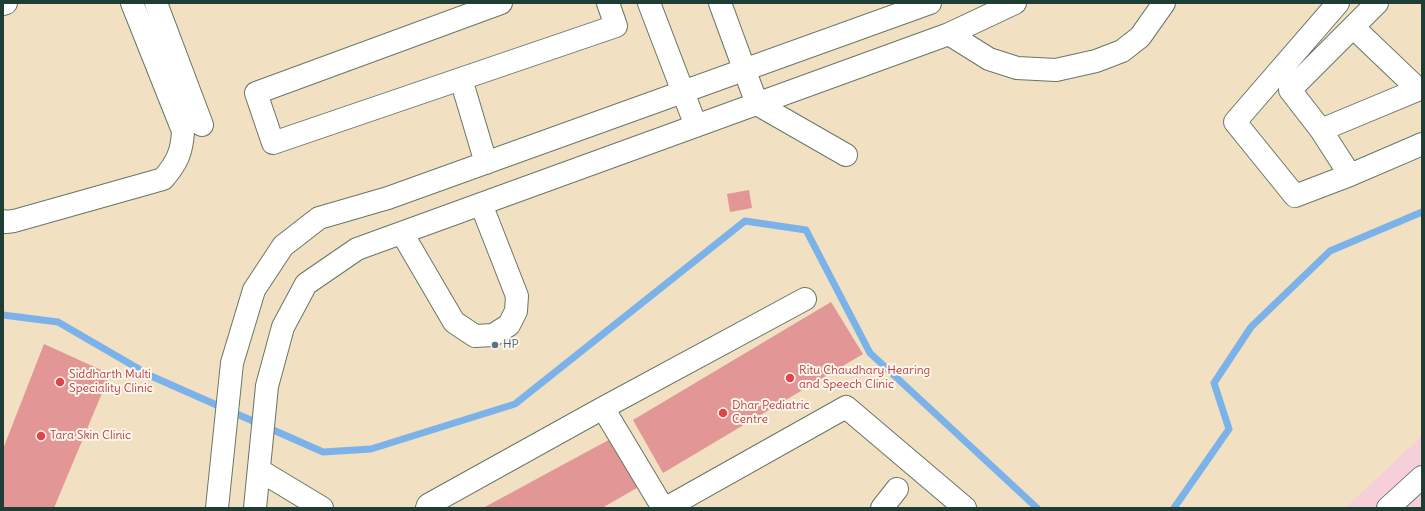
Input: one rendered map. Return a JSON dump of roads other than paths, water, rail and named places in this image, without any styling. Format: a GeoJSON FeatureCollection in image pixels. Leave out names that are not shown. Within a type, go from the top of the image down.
{"type":"FeatureCollection","features":[{"type":"Feature","properties":{"kind":"street"},"geometry":{"type":"LineString","coordinates":[[3,221],[14,221],[163,179],[173,168],[179,155],[183,131],[132,3]]}},
{"type":"Feature","properties":{"kind":"street"},"geometry":{"type":"LineString","coordinates":[[156,3],[202,125]]}},
{"type":"Feature","properties":{"kind":"street"},"geometry":{"type":"LineString","coordinates":[[500,3],[256,93],[273,143],[616,26],[608,3]]}},
{"type":"Feature","properties":{"kind":"street"},"geometry":{"type":"LineString","coordinates":[[649,3],[696,126]]}},
{"type":"Feature","properties":{"kind":"street"},"geometry":{"type":"LineString","coordinates":[[720,3],[757,104],[846,155]]}},
{"type":"Feature","properties":{"kind":"street"},"geometry":{"type":"LineString","coordinates":[[217,508],[232,363],[254,290],[283,246],[319,218],[388,198],[930,3]]}},
{"type":"Feature","properties":{"kind":"street"},"geometry":{"type":"LineString","coordinates":[[255,508],[267,386],[283,327],[306,284],[357,249],[949,34],[1015,3]]}},
{"type":"Feature","properties":{"kind":"street"},"geometry":{"type":"LineString","coordinates":[[949,34],[989,59],[1017,68],[1056,70],[1096,61],[1122,51],[1140,37],[1164,3]]}},
{"type":"Feature","properties":{"kind":"street"},"geometry":{"type":"LineString","coordinates":[[1338,3],[1235,122],[1294,196],[1350,175],[1422,144]]}},
{"type":"Feature","properties":{"kind":"street"},"geometry":{"type":"LineString","coordinates":[[1350,175],[1321,130],[1290,90],[1374,4]]}},
{"type":"Feature","properties":{"kind":"street"},"geometry":{"type":"LineString","coordinates":[[1321,130],[1420,89],[1353,27]]}},
{"type":"Feature","properties":{"kind":"street"},"geometry":{"type":"LineString","coordinates":[[460,79],[486,163]]}},
{"type":"Feature","properties":{"kind":"street"},"geometry":{"type":"LineString","coordinates":[[402,232],[454,322],[475,336],[493,335],[509,325],[516,311],[517,296],[481,204]]}},
{"type":"Feature","properties":{"kind":"street"},"geometry":{"type":"LineString","coordinates":[[427,508],[428,505],[805,298]]}},
{"type":"Feature","properties":{"kind":"street"},"geometry":{"type":"LineString","coordinates":[[603,408],[664,508],[846,407],[965,508]]}},
{"type":"Feature","properties":{"kind":"street"},"geometry":{"type":"LineString","coordinates":[[260,462],[322,508]]}},
{"type":"Feature","properties":{"kind":"street"},"geometry":{"type":"LineString","coordinates":[[1388,508],[1422,477]]}},
{"type":"Feature","properties":{"kind":"street"},"geometry":{"type":"LineString","coordinates":[[882,508],[897,490]]}},
{"type":"Feature","properties":{"kind":"waterway"},"geometry":{"type":"LineString","coordinates":[[1174,508],[1229,429],[1214,383],[1251,327],[1330,251],[1422,212]]}},
{"type":"Feature","properties":{"kind":"waterway"},"geometry":{"type":"LineString","coordinates":[[3,315],[58,322],[151,376],[323,452],[371,449],[515,404],[745,221],[806,230],[870,353],[1037,508]]}},
{"type":"Feature","properties":{"kind":"place","name":"HP"},"geometry":{"type":"Point","coordinates":[495,345]}},
{"type":"Feature","properties":{"kind":"place","name":"Ritu Chaudhary Hearing and Speech Clinic"},"geometry":{"type":"Point","coordinates":[790,378]}},
{"type":"Feature","properties":{"kind":"place","name":"Siddharth Multi Speciality Clinic"},"geometry":{"type":"Point","coordinates":[60,382]}},
{"type":"Feature","properties":{"kind":"place","name":"Dhar Pediatric Centre"},"geometry":{"type":"Point","coordinates":[723,413]}},
{"type":"Feature","properties":{"kind":"place","name":"Tara Skin Clinic"},"geometry":{"type":"Point","coordinates":[41,436]}}]}
